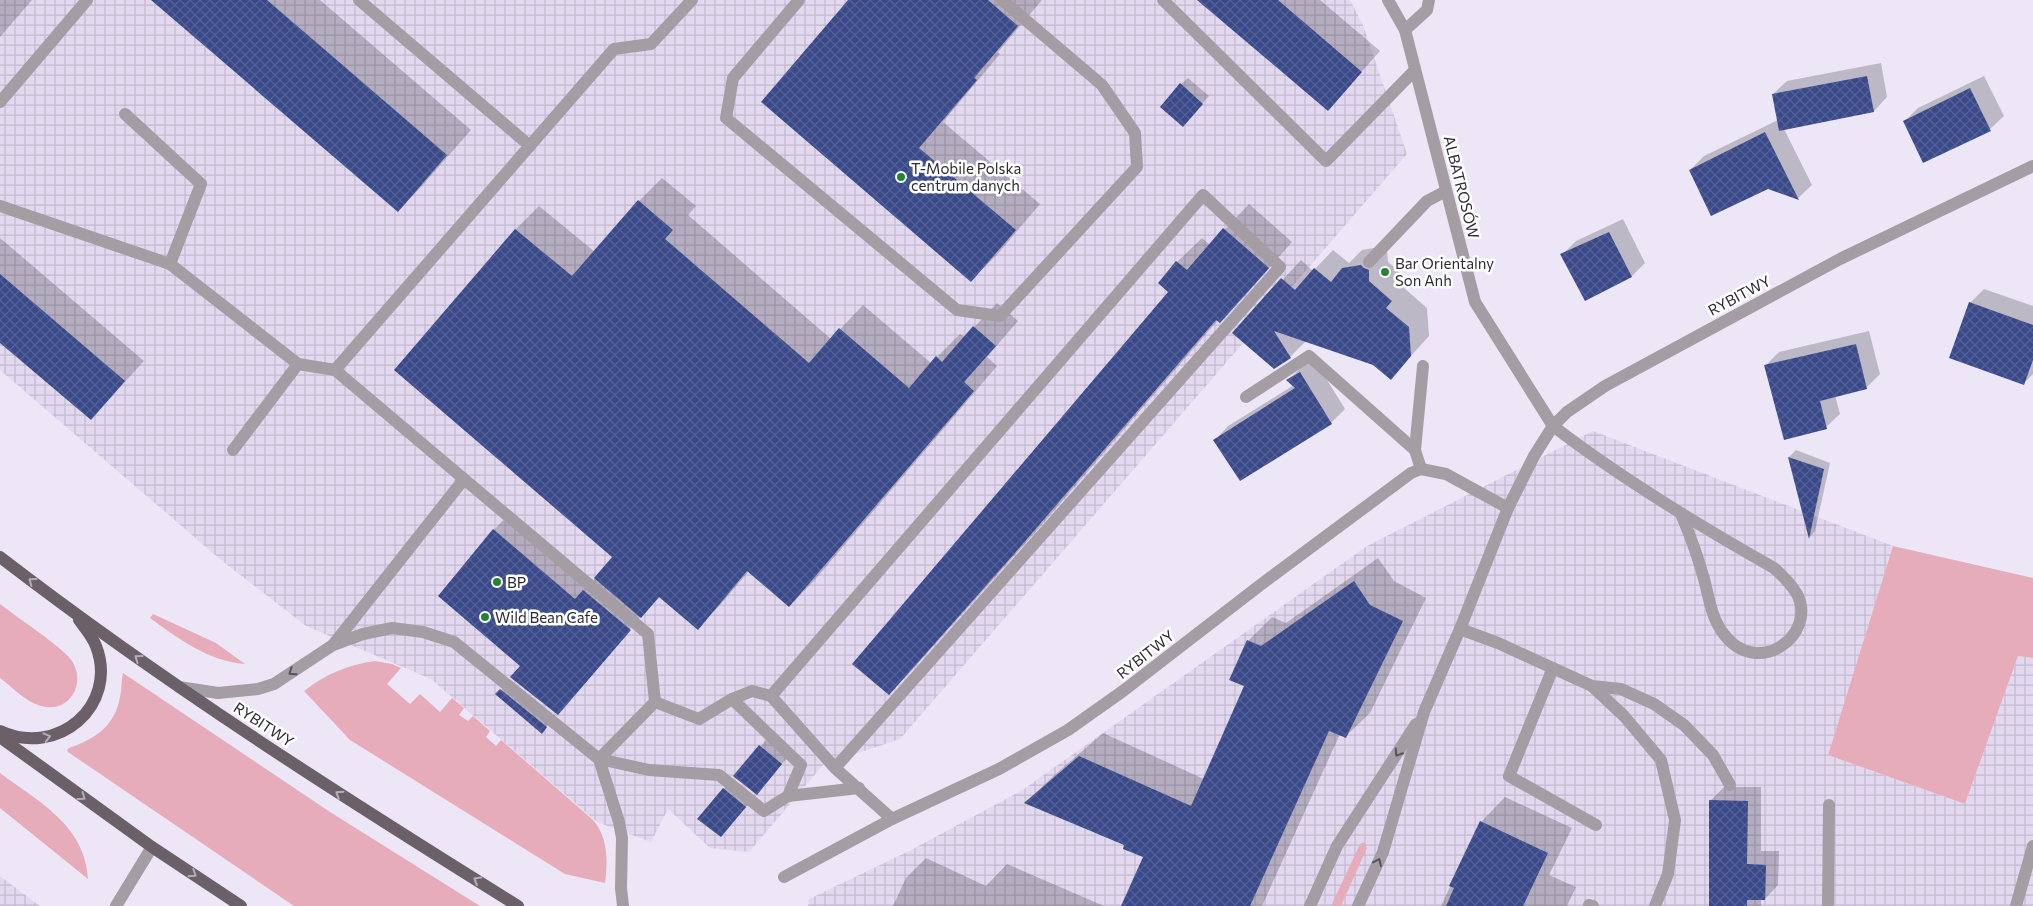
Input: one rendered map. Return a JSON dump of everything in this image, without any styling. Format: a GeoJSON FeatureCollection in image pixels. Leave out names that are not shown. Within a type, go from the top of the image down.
{"type":"FeatureCollection","features":[{"type":"Feature","properties":{"kind":"main road","name":"RYBITWY"},"geometry":{"type":"LineString","coordinates":[[0,557],[178,687],[406,838],[518,906]]}},
{"type":"Feature","properties":{"kind":"main road"},"geometry":{"type":"LineString","coordinates":[[0,731],[21,739],[44,738],[71,727],[92,704],[98,690],[100,659],[96,645],[89,632],[65,604]]}},
{"type":"Feature","properties":{"kind":"main road"},"geometry":{"type":"LineString","coordinates":[[0,737],[152,847],[241,906]]}},
{"type":"Feature","properties":{"kind":"street"},"geometry":{"type":"LineString","coordinates":[[0,102],[87,0]]}},
{"type":"Feature","properties":{"kind":"street"},"geometry":{"type":"LineString","coordinates":[[359,0],[530,146]]}},
{"type":"Feature","properties":{"kind":"street"},"geometry":{"type":"LineString","coordinates":[[335,370],[614,49],[651,44],[692,0]]}},
{"type":"Feature","properties":{"kind":"street"},"geometry":{"type":"LineString","coordinates":[[799,0],[733,78],[726,118],[957,310],[1000,316],[1137,167],[1135,133],[1102,85],[1002,0]]}},
{"type":"Feature","properties":{"kind":"street"},"geometry":{"type":"LineString","coordinates":[[1163,0],[1326,161],[1415,70]]}},
{"type":"Feature","properties":{"kind":"street","name":"ALBATROSÓW"},"geometry":{"type":"LineString","coordinates":[[1388,0],[1406,30],[1475,302],[1553,426]]}},
{"type":"Feature","properties":{"kind":"street"},"geometry":{"type":"LineString","coordinates":[[1406,30],[1428,10],[1429,0]]}},
{"type":"Feature","properties":{"kind":"street"},"geometry":{"type":"LineString","coordinates":[[125,114],[201,184],[170,264]]}},
{"type":"Feature","properties":{"kind":"street","name":"RYBITWY"},"geometry":{"type":"LineString","coordinates":[[1358,906],[1383,852],[1424,712],[1460,629],[1508,508],[1534,456],[1553,426],[1572,408],[1605,386],[1840,259],[2033,166]]}},
{"type":"Feature","properties":{"kind":"street"},"geometry":{"type":"LineString","coordinates":[[1369,262],[1427,202],[1446,190]]}},
{"type":"Feature","properties":{"kind":"street"},"geometry":{"type":"LineString","coordinates":[[771,696],[1203,194],[1280,267],[835,768]]}},
{"type":"Feature","properties":{"kind":"street"},"geometry":{"type":"LineString","coordinates":[[0,206],[170,264],[298,364],[335,370],[648,634],[655,702]]}},
{"type":"Feature","properties":{"kind":"street"},"geometry":{"type":"LineString","coordinates":[[1246,397],[1309,356],[1415,450]]}},
{"type":"Feature","properties":{"kind":"street"},"geometry":{"type":"LineString","coordinates":[[233,450],[298,364]]}},
{"type":"Feature","properties":{"kind":"street"},"geometry":{"type":"LineString","coordinates":[[1423,366],[1415,450],[1421,469],[1446,474],[1508,508]]}},
{"type":"Feature","properties":{"kind":"street"},"geometry":{"type":"LineString","coordinates":[[1553,426],[1681,514],[1774,568],[1792,586],[1798,596],[1800,618],[1797,630],[1784,644],[1764,654],[1752,653],[1739,648],[1729,641],[1722,632],[1711,608],[1695,549],[1681,514]]}},
{"type":"Feature","properties":{"kind":"street","name":"RYBITWY"},"geometry":{"type":"LineString","coordinates":[[784,877],[892,818],[999,769],[1068,730],[1123,692],[1259,586],[1412,473],[1421,469]]}},
{"type":"Feature","properties":{"kind":"street"},"geometry":{"type":"LineString","coordinates":[[333,645],[464,479]]}},
{"type":"Feature","properties":{"kind":"street"},"geometry":{"type":"LineString","coordinates":[[178,687],[218,693],[258,690],[274,684],[333,645],[363,634],[392,628],[424,632],[454,642],[599,758],[649,770],[719,775],[764,811],[788,796],[858,788]]}},
{"type":"Feature","properties":{"kind":"street"},"geometry":{"type":"LineString","coordinates":[[1460,629],[1498,643],[1592,686],[1624,716],[1661,760],[1675,820],[1668,874],[1655,906]]}},
{"type":"Feature","properties":{"kind":"street"},"geometry":{"type":"LineString","coordinates":[[1553,668],[1509,776],[1596,825]]}},
{"type":"Feature","properties":{"kind":"street"},"geometry":{"type":"LineString","coordinates":[[1592,686],[1621,689],[1654,704],[1684,725],[1713,756],[1730,785]]}},
{"type":"Feature","properties":{"kind":"street"},"geometry":{"type":"LineString","coordinates":[[655,702],[699,719],[732,698],[752,691],[771,696],[835,768],[892,818]]}},
{"type":"Feature","properties":{"kind":"street"},"geometry":{"type":"LineString","coordinates":[[732,698],[801,766],[788,796]]}},
{"type":"Feature","properties":{"kind":"street"},"geometry":{"type":"LineString","coordinates":[[599,758],[655,702]]}},
{"type":"Feature","properties":{"kind":"street","name":"RYBITWY"},"geometry":{"type":"LineString","coordinates":[[1310,906],[1337,846],[1424,712]]}},
{"type":"Feature","properties":{"kind":"street"},"geometry":{"type":"LineString","coordinates":[[599,758],[619,822],[622,838],[621,888],[623,906]]}},
{"type":"Feature","properties":{"kind":"street"},"geometry":{"type":"LineString","coordinates":[[1828,906],[1829,805]]}},
{"type":"Feature","properties":{"kind":"street"},"geometry":{"type":"LineString","coordinates":[[2016,906],[2033,846]]}},
{"type":"Feature","properties":{"kind":"street"},"geometry":{"type":"LineString","coordinates":[[116,906],[152,847]]}},
{"type":"Feature","properties":{"kind":"shaded area"},"geometry":{"type":"Polygon","coordinates":[[[0,0],[1350,0],[1363,25],[1407,154],[900,739],[823,765],[749,852],[710,848],[668,809],[651,842],[597,822],[431,679],[306,626],[221,560],[0,370],[0,0]]]}},
{"type":"Feature","properties":{"kind":"shaded area"},"geometry":{"type":"Polygon","coordinates":[[[1593,431],[1893,546],[1828,755],[1965,804],[2018,656],[2033,658],[2033,906],[808,906],[809,899],[909,851],[1021,791],[1367,546],[1593,431]]]}},
{"type":"Feature","properties":{"kind":"shaded area"},"geometry":{"type":"Polygon","coordinates":[[[1893,546],[2033,578],[2033,658],[2018,656],[1965,804],[1828,755],[1893,546]]]}},
{"type":"Feature","properties":{"kind":"shaded area"},"geometry":{"type":"Polygon","coordinates":[[[0,604],[50,640],[72,661],[76,670],[76,688],[67,702],[51,707],[35,704],[0,678],[0,604]]]}},
{"type":"Feature","properties":{"kind":"shaded area"},"geometry":{"type":"Polygon","coordinates":[[[153,614],[216,643],[245,664],[219,659],[194,648],[150,618],[153,614]]]}},
{"type":"Feature","properties":{"kind":"shaded area"},"geometry":{"type":"Polygon","coordinates":[[[375,661],[392,664],[401,668],[387,684],[410,704],[420,694],[440,712],[452,698],[464,708],[459,715],[468,721],[473,716],[490,731],[486,737],[496,746],[501,740],[592,819],[601,833],[606,849],[605,883],[565,874],[350,740],[304,691],[337,671],[375,661]]]}},
{"type":"Feature","properties":{"kind":"shaded area"},"geometry":{"type":"Polygon","coordinates":[[[123,673],[330,812],[480,906],[294,906],[68,752],[69,748],[95,736],[109,724],[114,716],[121,694],[123,673]]]}},
{"type":"Feature","properties":{"kind":"shaded area"},"geometry":{"type":"Polygon","coordinates":[[[0,773],[44,805],[69,829],[85,860],[88,879],[0,808],[0,773]]]}},
{"type":"Feature","properties":{"kind":"shaded area"},"geometry":{"type":"Polygon","coordinates":[[[1364,842],[1367,848],[1341,906],[1331,906],[1360,844],[1364,842]]]}},
{"type":"Feature","properties":{"kind":"shaded area"},"geometry":{"type":"Polygon","coordinates":[[[0,876],[40,906],[0,906],[0,876]]]}},
{"type":"Feature","properties":{"kind":"building"},"geometry":{"type":"Polygon","coordinates":[[[151,0],[267,0],[447,155],[398,212],[151,0]]]}},
{"type":"Feature","properties":{"kind":"building","name":"T‑Mobile Polska centrum danych"},"geometry":{"type":"Polygon","coordinates":[[[848,0],[988,0],[1018,26],[974,78],[977,80],[919,148],[1016,230],[971,282],[761,102],[848,0]]]}},
{"type":"Feature","properties":{"kind":"building"},"geometry":{"type":"Polygon","coordinates":[[[1197,0],[1278,0],[1362,72],[1328,111],[1197,0]]]}},
{"type":"Feature","properties":{"kind":"building"},"geometry":{"type":"Polygon","coordinates":[[[1867,76],[1874,112],[1779,131],[1772,94],[1867,76]]]}},
{"type":"Feature","properties":{"kind":"building"},"geometry":{"type":"Polygon","coordinates":[[[1180,83],[1203,104],[1183,127],[1160,107],[1180,83]]]}},
{"type":"Feature","properties":{"kind":"building"},"geometry":{"type":"Polygon","coordinates":[[[1970,88],[1991,131],[1923,163],[1903,121],[1970,88]]]}},
{"type":"Feature","properties":{"kind":"building"},"geometry":{"type":"Polygon","coordinates":[[[1765,132],[1799,200],[1768,189],[1711,216],[1689,170],[1765,132]]]}},
{"type":"Feature","properties":{"kind":"building"},"geometry":{"type":"Polygon","coordinates":[[[638,200],[673,230],[665,239],[809,363],[839,328],[909,388],[936,356],[942,362],[973,326],[996,346],[964,382],[974,391],[789,607],[747,571],[698,630],[659,597],[641,618],[594,578],[612,557],[394,370],[515,229],[572,276],[638,200]]]}},
{"type":"Feature","properties":{"kind":"building"},"geometry":{"type":"Polygon","coordinates":[[[1223,228],[1269,268],[1220,323],[1216,320],[1014,554],[889,695],[852,664],[1168,292],[1158,283],[1176,261],[1187,270],[1223,228]]]}},
{"type":"Feature","properties":{"kind":"building"},"geometry":{"type":"Polygon","coordinates":[[[1609,232],[1632,277],[1585,301],[1560,254],[1609,232]]]}},
{"type":"Feature","properties":{"kind":"building"},"geometry":{"type":"Polygon","coordinates":[[[1361,265],[1369,270],[1369,281],[1392,301],[1386,308],[1409,327],[1411,356],[1391,380],[1373,365],[1274,331],[1291,358],[1274,369],[1232,333],[1281,278],[1295,290],[1314,268],[1331,282],[1342,268],[1361,265]]]}},
{"type":"Feature","properties":{"kind":"building"},"geometry":{"type":"Polygon","coordinates":[[[0,274],[125,381],[91,420],[0,343],[0,274]]]}},
{"type":"Feature","properties":{"kind":"building"},"geometry":{"type":"Polygon","coordinates":[[[1969,302],[2033,325],[2033,360],[2024,385],[1949,358],[1969,302]]]}},
{"type":"Feature","properties":{"kind":"building"},"geometry":{"type":"Polygon","coordinates":[[[1856,344],[1867,389],[1820,401],[1827,429],[1784,440],[1764,365],[1856,344]]]}},
{"type":"Feature","properties":{"kind":"building"},"geometry":{"type":"Polygon","coordinates":[[[1300,372],[1332,424],[1240,481],[1213,440],[1295,388],[1286,380],[1300,372]]]}},
{"type":"Feature","properties":{"kind":"building"},"geometry":{"type":"Polygon","coordinates":[[[1788,457],[1824,469],[1809,539],[1788,457]]]}},
{"type":"Feature","properties":{"kind":"building"},"geometry":{"type":"Polygon","coordinates":[[[493,529],[575,599],[583,590],[631,630],[558,715],[510,677],[520,666],[438,596],[493,529]]]}},
{"type":"Feature","properties":{"kind":"building"},"geometry":{"type":"Polygon","coordinates":[[[1354,581],[1370,605],[1403,621],[1346,738],[1329,731],[1250,906],[1121,906],[1143,857],[1123,849],[1124,845],[1024,803],[1079,756],[1191,806],[1244,686],[1229,680],[1247,640],[1261,646],[1354,581]]]}},
{"type":"Feature","properties":{"kind":"building"},"geometry":{"type":"Polygon","coordinates":[[[500,689],[547,727],[542,734],[495,694],[500,689]]]}},
{"type":"Feature","properties":{"kind":"building"},"geometry":{"type":"Polygon","coordinates":[[[759,745],[782,764],[757,795],[733,776],[759,745]]]}},
{"type":"Feature","properties":{"kind":"building"},"geometry":{"type":"Polygon","coordinates":[[[723,788],[746,807],[721,837],[697,819],[723,788]]]}},
{"type":"Feature","properties":{"kind":"building"},"geometry":{"type":"Polygon","coordinates":[[[1709,800],[1748,801],[1747,864],[1766,865],[1765,900],[1747,900],[1747,906],[1709,906],[1709,800]]]}},
{"type":"Feature","properties":{"kind":"building"},"geometry":{"type":"Polygon","coordinates":[[[1480,821],[1548,853],[1523,906],[1446,906],[1454,888],[1449,886],[1480,821]]]}},
{"type":"Feature","properties":{"kind":"place","name":"T‑Mobile Polska centrum danych"},"geometry":{"type":"Point","coordinates":[901,177]}},
{"type":"Feature","properties":{"kind":"place","name":"Bar Orientalny Son Anh"},"geometry":{"type":"Point","coordinates":[1385,272]}},
{"type":"Feature","properties":{"kind":"place","name":"BP"},"geometry":{"type":"Point","coordinates":[497,582]}},
{"type":"Feature","properties":{"kind":"place","name":"Wild Bean Cafe"},"geometry":{"type":"Point","coordinates":[485,617]}}]}
